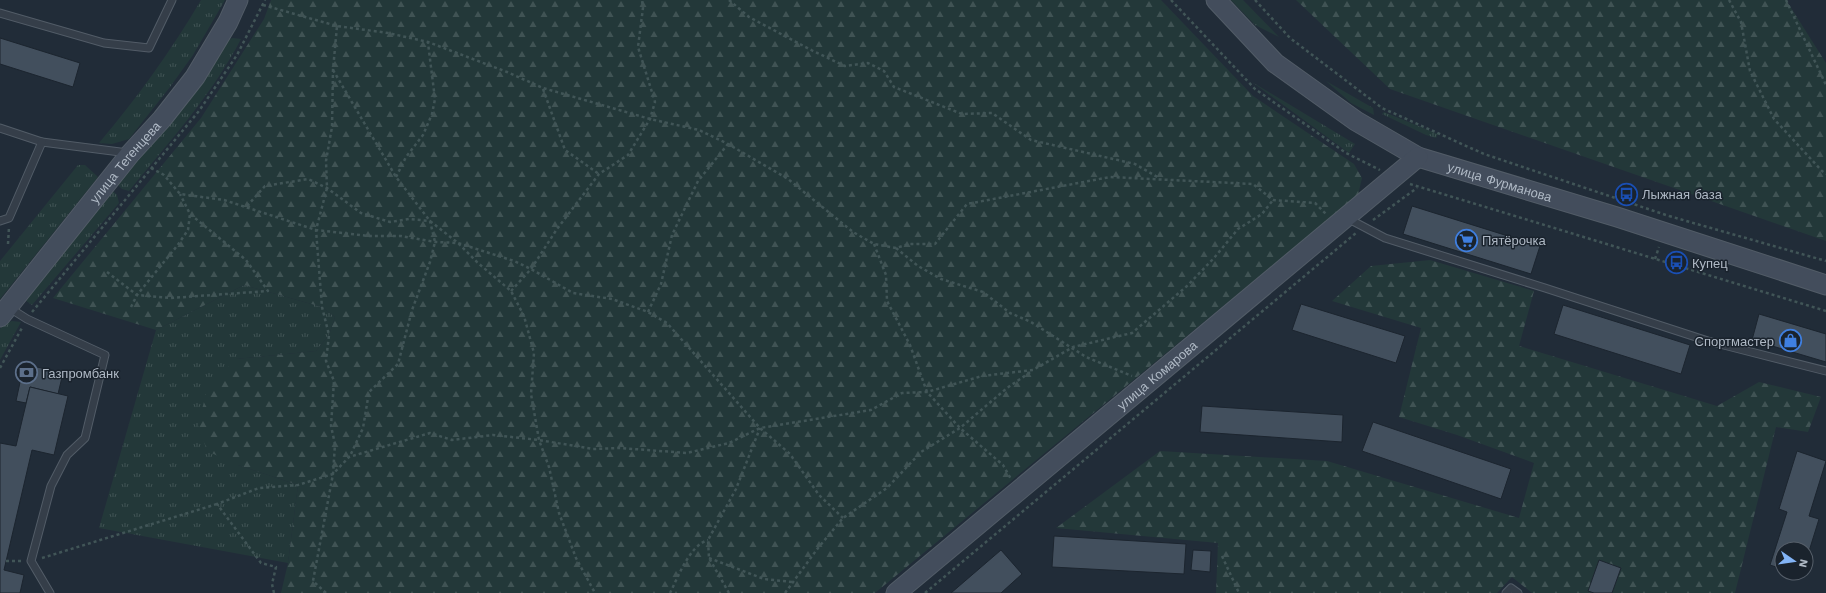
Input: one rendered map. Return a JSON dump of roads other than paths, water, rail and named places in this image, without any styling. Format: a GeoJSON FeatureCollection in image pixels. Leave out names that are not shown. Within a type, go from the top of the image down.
{"type":"FeatureCollection","features":[{"type":"Feature","properties":{"kind":"main road","name":"улица Тегенцева"},"geometry":{"type":"LineString","coordinates":[[4,312],[130,154],[162,119],[196,77],[228,22],[238,0]]}},
{"type":"Feature","properties":{"kind":"main road","name":"улица Фурманова"},"geometry":{"type":"LineString","coordinates":[[1216,0],[1275,63],[1356,121],[1418,158],[1630,222],[1826,285]]}},
{"type":"Feature","properties":{"kind":"main road","name":"улица Комарова"},"geometry":{"type":"LineString","coordinates":[[896,593],[1418,158]]}},
{"type":"Feature","properties":{"kind":"lane"},"geometry":{"type":"LineString","coordinates":[[0,13],[104,43],[149,48],[172,0]]}},
{"type":"Feature","properties":{"kind":"lane"},"geometry":{"type":"LineString","coordinates":[[0,128],[42,142],[130,154]]}},
{"type":"Feature","properties":{"kind":"lane"},"geometry":{"type":"LineString","coordinates":[[0,221],[9,218],[42,142]]}},
{"type":"Feature","properties":{"kind":"lane"},"geometry":{"type":"LineString","coordinates":[[1342,222],[1364,227],[1385,238],[1546,288],[1708,341],[1826,371]]}},
{"type":"Feature","properties":{"kind":"lane"},"geometry":{"type":"LineString","coordinates":[[4,312],[27,319],[105,355],[85,438],[67,455],[51,486],[31,561],[50,593]]}},
{"type":"Feature","properties":{"kind":"lane"},"geometry":{"type":"LineString","coordinates":[[1506,593],[1511,588],[1518,593]]}},
{"type":"Feature","properties":{"kind":"place","name":"Лыжная база"},"geometry":{"type":"Point","coordinates":[1627,194]}},
{"type":"Feature","properties":{"kind":"place","name":"Пятёрочка"},"geometry":{"type":"Point","coordinates":[1467,240]}},
{"type":"Feature","properties":{"kind":"place","name":"Купец"},"geometry":{"type":"Point","coordinates":[1676,263]}},
{"type":"Feature","properties":{"kind":"place","name":"Спортмастер"},"geometry":{"type":"Point","coordinates":[1790,341]}},
{"type":"Feature","properties":{"kind":"place","name":"Газпромбанк"},"geometry":{"type":"Point","coordinates":[27,373]}}]}
